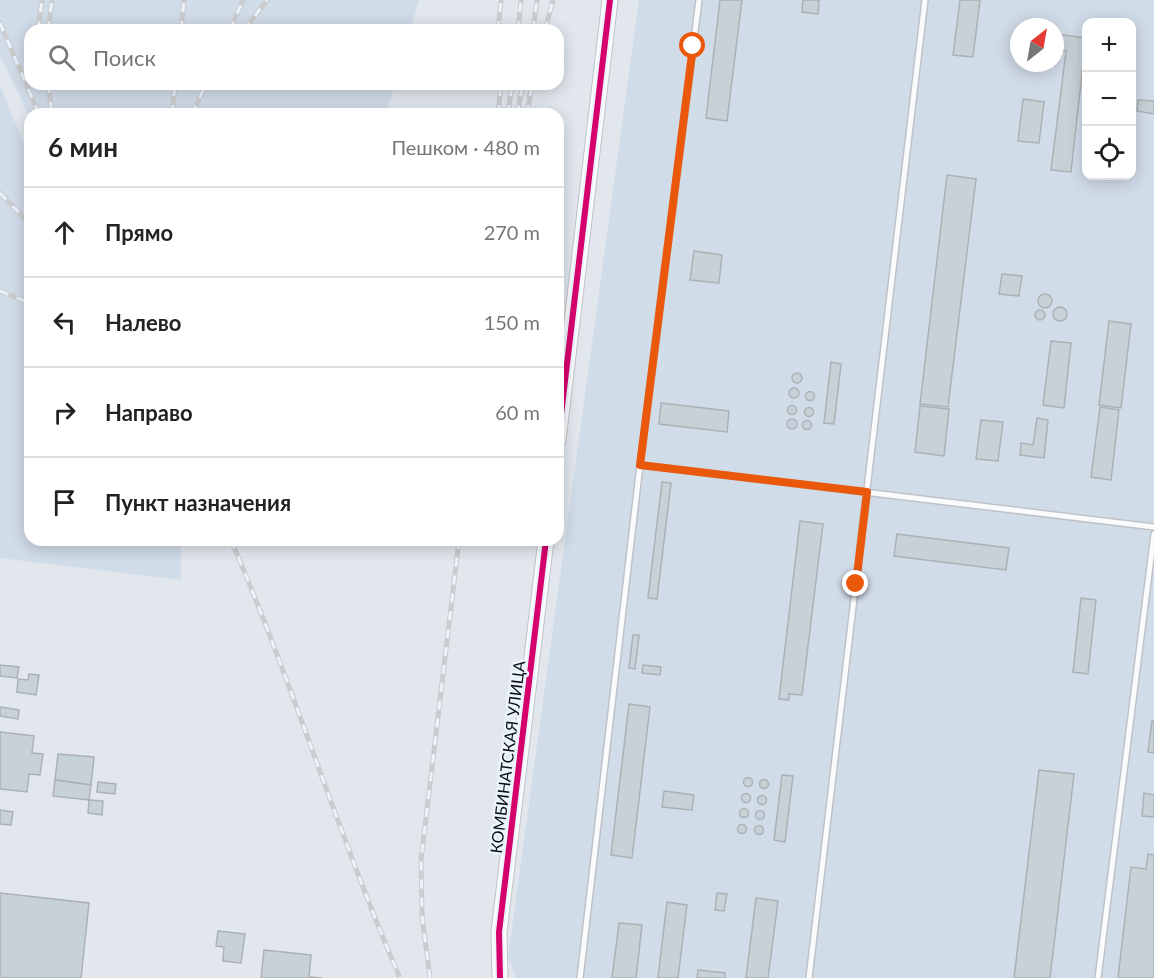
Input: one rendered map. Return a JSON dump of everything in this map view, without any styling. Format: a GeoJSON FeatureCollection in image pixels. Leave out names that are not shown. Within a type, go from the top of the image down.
{"type":"FeatureCollection","features":[{"type":"Feature","properties":{"kind":"street"},"geometry":{"type":"LineString","coordinates":[[564,389],[610,0]]}},
{"type":"Feature","properties":{"kind":"street","name":"КОМБИНАТСКАЯ УЛИЦА"},"geometry":{"type":"LineString","coordinates":[[500,978],[499,932],[545,546]]}},
{"type":"Feature","properties":{"kind":"lane"},"geometry":{"type":"LineString","coordinates":[[580,978],[640,465],[699,0]]}},
{"type":"Feature","properties":{"kind":"lane"},"geometry":{"type":"LineString","coordinates":[[809,978],[925,0]]}},
{"type":"Feature","properties":{"kind":"lane"},"geometry":{"type":"LineString","coordinates":[[640,465],[1154,527]]}},
{"type":"Feature","properties":{"kind":"lane"},"geometry":{"type":"LineString","coordinates":[[1098,978],[1154,534]]}},
{"type":"Feature","properties":{"kind":"shaded area"},"geometry":{"type":"Polygon","coordinates":[[[0,0],[419,0],[412,24],[24,24],[24,90],[393,90],[388,108],[25,108],[0,55],[0,0]]]}},
{"type":"Feature","properties":{"kind":"shaded area"},"geometry":{"type":"Polygon","coordinates":[[[639,0],[1154,0],[1154,978],[516,978],[508,957],[639,0]]]}},
{"type":"Feature","properties":{"kind":"shaded area"},"geometry":{"type":"Polygon","coordinates":[[[0,86],[24,144],[24,546],[181,546],[181,580],[0,558],[0,86]]]}},
{"type":"Feature","properties":{"kind":"building"},"geometry":{"type":"Polygon","coordinates":[[[720,0],[742,0],[727,121],[706,118],[720,0]]]}},
{"type":"Feature","properties":{"kind":"building"},"geometry":{"type":"Polygon","coordinates":[[[803,0],[819,0],[818,14],[802,12],[803,0]]]}},
{"type":"Feature","properties":{"kind":"building"},"geometry":{"type":"Polygon","coordinates":[[[960,0],[980,0],[973,57],[953,55],[960,0]]]}},
{"type":"Feature","properties":{"kind":"building"},"geometry":{"type":"Polygon","coordinates":[[[1064,35],[1082,37],[1082,74],[1071,172],[1051,170],[1066,51],[1064,51],[1064,35]]]}},
{"type":"Feature","properties":{"kind":"building"},"geometry":{"type":"Polygon","coordinates":[[[1023,99],[1044,102],[1039,143],[1018,141],[1023,99]]]}},
{"type":"Feature","properties":{"kind":"building"},"geometry":{"type":"Polygon","coordinates":[[[1138,100],[1154,101],[1154,114],[1137,111],[1138,100]]]}},
{"type":"Feature","properties":{"kind":"building"},"geometry":{"type":"Polygon","coordinates":[[[947,175],[976,179],[948,407],[920,404],[947,175]]]}},
{"type":"Feature","properties":{"kind":"building"},"geometry":{"type":"Polygon","coordinates":[[[694,251],[722,255],[719,283],[690,280],[694,251]]]}},
{"type":"Feature","properties":{"kind":"building"},"geometry":{"type":"Polygon","coordinates":[[[1002,274],[1022,276],[1019,296],[999,294],[1002,274]]]}},
{"type":"Feature","properties":{"kind":"building"},"geometry":{"type":"Polygon","coordinates":[[[1045,294],[1050,296],[1052,301],[1050,306],[1045,308],[1040,306],[1038,301],[1040,296],[1045,294]]]}},
{"type":"Feature","properties":{"kind":"building"},"geometry":{"type":"Polygon","coordinates":[[[1060,307],[1065,309],[1067,314],[1065,319],[1060,321],[1055,319],[1053,314],[1055,309],[1060,307]]]}},
{"type":"Feature","properties":{"kind":"building"},"geometry":{"type":"Polygon","coordinates":[[[1040,310],[1044,311],[1044,319],[1040,320],[1036,319],[1035,315],[1036,311],[1040,310]]]}},
{"type":"Feature","properties":{"kind":"building"},"geometry":{"type":"Polygon","coordinates":[[[1109,321],[1131,324],[1121,408],[1099,405],[1109,321]]]}},
{"type":"Feature","properties":{"kind":"building"},"geometry":{"type":"Polygon","coordinates":[[[1051,341],[1071,343],[1064,408],[1043,405],[1051,341]]]}},
{"type":"Feature","properties":{"kind":"building"},"geometry":{"type":"Polygon","coordinates":[[[831,362],[841,364],[834,424],[824,423],[831,362]]]}},
{"type":"Feature","properties":{"kind":"building"},"geometry":{"type":"Polygon","coordinates":[[[797,373],[801,374],[801,382],[797,383],[793,382],[792,378],[793,374],[797,373]]]}},
{"type":"Feature","properties":{"kind":"building"},"geometry":{"type":"Polygon","coordinates":[[[794,388],[798,389],[798,397],[794,398],[790,397],[789,393],[790,389],[794,388]]]}},
{"type":"Feature","properties":{"kind":"building"},"geometry":{"type":"Polygon","coordinates":[[[810,392],[814,396],[810,400],[806,396],[810,392]]]}},
{"type":"Feature","properties":{"kind":"building"},"geometry":{"type":"Polygon","coordinates":[[[661,403],[729,411],[727,432],[659,424],[661,403]]]}},
{"type":"Feature","properties":{"kind":"building"},"geometry":{"type":"Polygon","coordinates":[[[792,406],[796,410],[792,414],[788,410],[792,406]]]}},
{"type":"Feature","properties":{"kind":"building"},"geometry":{"type":"Polygon","coordinates":[[[920,406],[949,409],[944,456],[915,452],[920,406]]]}},
{"type":"Feature","properties":{"kind":"building"},"geometry":{"type":"Polygon","coordinates":[[[1100,407],[1119,410],[1111,480],[1091,477],[1100,407]]]}},
{"type":"Feature","properties":{"kind":"building"},"geometry":{"type":"Polygon","coordinates":[[[809,408],[813,412],[809,416],[805,412],[809,408]]]}},
{"type":"Feature","properties":{"kind":"building"},"geometry":{"type":"Polygon","coordinates":[[[1037,418],[1048,420],[1044,458],[1020,455],[1021,443],[1033,445],[1037,418]]]}},
{"type":"Feature","properties":{"kind":"building"},"geometry":{"type":"Polygon","coordinates":[[[792,419],[796,420],[796,428],[792,429],[788,428],[787,424],[788,420],[792,419]]]}},
{"type":"Feature","properties":{"kind":"building"},"geometry":{"type":"Polygon","coordinates":[[[981,420],[1003,422],[998,461],[976,459],[981,420]]]}},
{"type":"Feature","properties":{"kind":"building"},"geometry":{"type":"Polygon","coordinates":[[[807,421],[811,425],[807,429],[803,425],[807,421]]]}},
{"type":"Feature","properties":{"kind":"building"},"geometry":{"type":"Polygon","coordinates":[[[662,482],[671,483],[657,599],[648,598],[662,482]]]}},
{"type":"Feature","properties":{"kind":"building"},"geometry":{"type":"Polygon","coordinates":[[[800,521],[823,524],[802,695],[789,694],[789,700],[779,699],[800,521]]]}},
{"type":"Feature","properties":{"kind":"building"},"geometry":{"type":"Polygon","coordinates":[[[897,534],[1009,548],[1006,570],[894,556],[897,534]]]}},
{"type":"Feature","properties":{"kind":"building"},"geometry":{"type":"Polygon","coordinates":[[[1081,598],[1096,600],[1088,674],[1073,672],[1081,598]]]}},
{"type":"Feature","properties":{"kind":"building"},"geometry":{"type":"Polygon","coordinates":[[[633,635],[639,635],[635,669],[629,668],[633,635]]]}},
{"type":"Feature","properties":{"kind":"building"},"geometry":{"type":"Polygon","coordinates":[[[0,665],[19,667],[17,678],[0,676],[0,665]]]}},
{"type":"Feature","properties":{"kind":"building"},"geometry":{"type":"Polygon","coordinates":[[[643,665],[661,667],[660,675],[642,673],[643,665]]]}},
{"type":"Feature","properties":{"kind":"building"},"geometry":{"type":"Polygon","coordinates":[[[29,674],[39,675],[36,695],[17,692],[18,679],[28,680],[29,674]]]}},
{"type":"Feature","properties":{"kind":"building"},"geometry":{"type":"Polygon","coordinates":[[[629,704],[650,707],[632,858],[611,855],[629,704]]]}},
{"type":"Feature","properties":{"kind":"building"},"geometry":{"type":"Polygon","coordinates":[[[0,707],[19,710],[18,719],[0,716],[0,707]]]}},
{"type":"Feature","properties":{"kind":"building"},"geometry":{"type":"Polygon","coordinates":[[[1152,721],[1154,722],[1154,753],[1148,752],[1152,721]]]}},
{"type":"Feature","properties":{"kind":"building"},"geometry":{"type":"Polygon","coordinates":[[[0,732],[34,736],[32,753],[43,754],[40,775],[29,774],[27,792],[0,789],[0,732]]]}},
{"type":"Feature","properties":{"kind":"building"},"geometry":{"type":"Polygon","coordinates":[[[58,754],[94,757],[91,785],[55,780],[58,754]]]}},
{"type":"Feature","properties":{"kind":"building"},"geometry":{"type":"Polygon","coordinates":[[[1039,770],[1074,774],[1050,978],[1014,978],[1039,770]]]}},
{"type":"Feature","properties":{"kind":"building"},"geometry":{"type":"Polygon","coordinates":[[[782,775],[793,776],[785,842],[774,840],[782,775]]]}},
{"type":"Feature","properties":{"kind":"building"},"geometry":{"type":"Polygon","coordinates":[[[748,778],[752,782],[748,786],[744,782],[748,778]]]}},
{"type":"Feature","properties":{"kind":"building"},"geometry":{"type":"Polygon","coordinates":[[[55,780],[91,785],[89,800],[53,796],[55,780]]]}},
{"type":"Feature","properties":{"kind":"building"},"geometry":{"type":"Polygon","coordinates":[[[764,780],[768,784],[764,788],[760,784],[764,780]]]}},
{"type":"Feature","properties":{"kind":"building"},"geometry":{"type":"Polygon","coordinates":[[[98,782],[116,784],[115,794],[97,792],[98,782]]]}},
{"type":"Feature","properties":{"kind":"building"},"geometry":{"type":"Polygon","coordinates":[[[664,791],[694,795],[692,810],[662,807],[664,791]]]}},
{"type":"Feature","properties":{"kind":"building"},"geometry":{"type":"Polygon","coordinates":[[[1144,793],[1154,795],[1154,817],[1142,816],[1144,793]]]}},
{"type":"Feature","properties":{"kind":"building"},"geometry":{"type":"Polygon","coordinates":[[[746,794],[750,798],[746,802],[742,798],[746,794]]]}},
{"type":"Feature","properties":{"kind":"building"},"geometry":{"type":"Polygon","coordinates":[[[762,796],[766,800],[762,804],[758,800],[762,796]]]}},
{"type":"Feature","properties":{"kind":"building"},"geometry":{"type":"Polygon","coordinates":[[[89,800],[103,801],[102,815],[88,813],[89,800]]]}},
{"type":"Feature","properties":{"kind":"building"},"geometry":{"type":"Polygon","coordinates":[[[744,809],[748,813],[744,817],[740,813],[744,809]]]}},
{"type":"Feature","properties":{"kind":"building"},"geometry":{"type":"Polygon","coordinates":[[[0,810],[13,812],[11,825],[0,824],[0,810]]]}},
{"type":"Feature","properties":{"kind":"building"},"geometry":{"type":"Polygon","coordinates":[[[760,811],[764,815],[760,819],[756,815],[760,811]]]}},
{"type":"Feature","properties":{"kind":"building"},"geometry":{"type":"Polygon","coordinates":[[[742,825],[746,829],[742,833],[738,829],[742,825]]]}},
{"type":"Feature","properties":{"kind":"building"},"geometry":{"type":"Polygon","coordinates":[[[759,826],[763,830],[759,834],[755,830],[759,826]]]}},
{"type":"Feature","properties":{"kind":"building"},"geometry":{"type":"Polygon","coordinates":[[[1148,854],[1154,855],[1154,978],[1118,978],[1131,867],[1146,869],[1148,854]]]}},
{"type":"Feature","properties":{"kind":"building"},"geometry":{"type":"Polygon","coordinates":[[[0,893],[89,903],[81,978],[0,978],[0,893]]]}},
{"type":"Feature","properties":{"kind":"building"},"geometry":{"type":"Polygon","coordinates":[[[717,893],[727,894],[724,911],[715,910],[717,893]]]}},
{"type":"Feature","properties":{"kind":"building"},"geometry":{"type":"Polygon","coordinates":[[[756,898],[778,901],[768,978],[746,978],[756,898]]]}},
{"type":"Feature","properties":{"kind":"building"},"geometry":{"type":"Polygon","coordinates":[[[667,902],[687,905],[678,978],[658,978],[667,902]]]}},
{"type":"Feature","properties":{"kind":"building"},"geometry":{"type":"Polygon","coordinates":[[[619,923],[642,925],[636,978],[612,978],[619,923]]]}},
{"type":"Feature","properties":{"kind":"building"},"geometry":{"type":"Polygon","coordinates":[[[218,931],[245,934],[241,963],[223,961],[224,947],[216,946],[218,931]]]}},
{"type":"Feature","properties":{"kind":"building"},"geometry":{"type":"Polygon","coordinates":[[[264,950],[311,955],[309,977],[322,978],[261,978],[264,950]]]}},
{"type":"Feature","properties":{"kind":"building"},"geometry":{"type":"Polygon","coordinates":[[[698,970],[725,973],[725,978],[697,978],[698,970]]]}},
{"type":"Feature","properties":{"kind":"railway"},"geometry":{"type":"LineString","coordinates":[[39,24],[42,0]]}},
{"type":"Feature","properties":{"kind":"railway"},"geometry":{"type":"LineString","coordinates":[[49,24],[52,0]]}},
{"type":"Feature","properties":{"kind":"railway"},"geometry":{"type":"LineString","coordinates":[[182,24],[184,0]]}},
{"type":"Feature","properties":{"kind":"railway"},"geometry":{"type":"LineString","coordinates":[[233,24],[243,0]]}},
{"type":"Feature","properties":{"kind":"railway"},"geometry":{"type":"LineString","coordinates":[[249,24],[267,0]]}},
{"type":"Feature","properties":{"kind":"railway"},"geometry":{"type":"LineString","coordinates":[[499,24],[501,0]]}},
{"type":"Feature","properties":{"kind":"railway"},"geometry":{"type":"LineString","coordinates":[[519,24],[521,0]]}},
{"type":"Feature","properties":{"kind":"railway"},"geometry":{"type":"LineString","coordinates":[[534,24],[537,0]]}},
{"type":"Feature","properties":{"kind":"railway"},"geometry":{"type":"LineString","coordinates":[[547,24],[553,0]]}},
{"type":"Feature","properties":{"kind":"railway"},"geometry":{"type":"LineString","coordinates":[[0,23],[24,79]]}},
{"type":"Feature","properties":{"kind":"railway"},"geometry":{"type":"LineString","coordinates":[[29,90],[36,108]]}},
{"type":"Feature","properties":{"kind":"railway"},"geometry":{"type":"LineString","coordinates":[[49,90],[51,108]]}},
{"type":"Feature","properties":{"kind":"railway"},"geometry":{"type":"LineString","coordinates":[[173,108],[174,90]]}},
{"type":"Feature","properties":{"kind":"railway"},"geometry":{"type":"LineString","coordinates":[[195,108],[203,90]]}},
{"type":"Feature","properties":{"kind":"railway"},"geometry":{"type":"LineString","coordinates":[[499,108],[500,90]]}},
{"type":"Feature","properties":{"kind":"railway"},"geometry":{"type":"LineString","coordinates":[[509,108],[511,90]]}},
{"type":"Feature","properties":{"kind":"railway"},"geometry":{"type":"LineString","coordinates":[[518,108],[522,90]]}},
{"type":"Feature","properties":{"kind":"railway"},"geometry":{"type":"LineString","coordinates":[[528,108],[531,90]]}},
{"type":"Feature","properties":{"kind":"railway"},"geometry":{"type":"LineString","coordinates":[[0,193],[24,218]]}},
{"type":"Feature","properties":{"kind":"railway"},"geometry":{"type":"LineString","coordinates":[[0,291],[24,301]]}},
{"type":"Feature","properties":{"kind":"railway"},"geometry":{"type":"LineString","coordinates":[[234,546],[275,649],[377,924],[400,978]]}},
{"type":"Feature","properties":{"kind":"railway"},"geometry":{"type":"LineString","coordinates":[[430,978],[422,916],[421,860],[458,546]]}},
{"type":"Feature","properties":{"kind":"cycle path"},"geometry":{"type":"LineString","coordinates":[[564,389],[610,0]]}},
{"type":"Feature","properties":{"kind":"cycle path"},"geometry":{"type":"LineString","coordinates":[[500,978],[499,932],[545,546]]}},
{"type":"Feature","properties":{"kind":"route"},"geometry":{"type":"LineString","coordinates":[[693,46],[640,465],[867,492],[856,584]]}}]}
